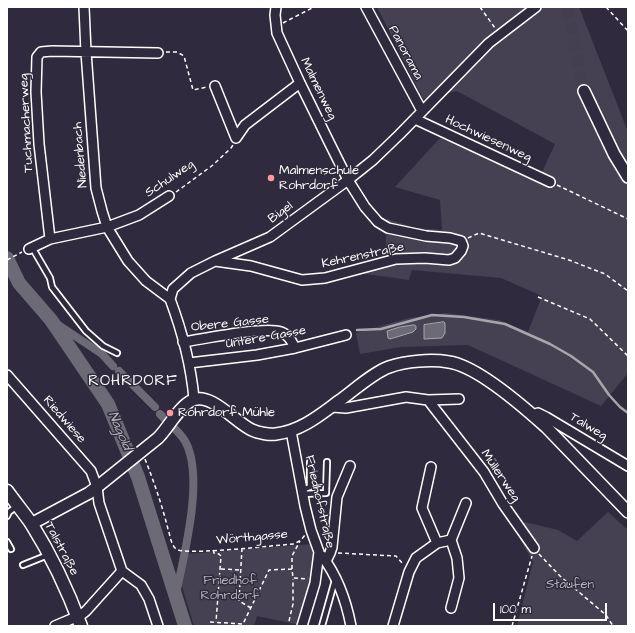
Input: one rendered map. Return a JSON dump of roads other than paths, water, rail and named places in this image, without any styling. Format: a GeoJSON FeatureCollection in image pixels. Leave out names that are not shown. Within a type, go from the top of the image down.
{"type":"FeatureCollection","features":[{"type":"Feature","properties":{"kind":"main road","name":"Talstraße"},"geometry":{"type":"LineString","coordinates":[[7,491],[31,524],[48,554],[66,589],[79,622]]}},
{"type":"Feature","properties":{"kind":"street","name":"Niedenbach"},"geometry":{"type":"LineString","coordinates":[[84,7],[96,188],[107,227],[128,261],[146,281],[170,299]]}},
{"type":"Feature","properties":{"kind":"street","name":"Malmenweg"},"geometry":{"type":"LineString","coordinates":[[276,7],[275,15],[277,33],[348,180]]}},
{"type":"Feature","properties":{"kind":"street","name":"Panorama"},"geometry":{"type":"LineString","coordinates":[[366,7],[422,111]]}},
{"type":"Feature","properties":{"kind":"street","name":"Bigel"},"geometry":{"type":"LineString","coordinates":[[170,299],[174,289],[191,273],[270,237],[348,180],[373,160],[489,43],[536,7]]}},
{"type":"Feature","properties":{"kind":"street","name":"Tuchmacherweg"},"geometry":{"type":"LineString","coordinates":[[50,239],[38,144],[36,92],[37,57],[41,52],[86,52]]}},
{"type":"Feature","properties":{"kind":"street"},"geometry":{"type":"LineString","coordinates":[[86,52],[158,53]]}},
{"type":"Feature","properties":{"kind":"street"},"geometry":{"type":"LineString","coordinates":[[215,86],[236,138],[245,125],[300,83]]}},
{"type":"Feature","properties":{"kind":"street"},"geometry":{"type":"LineString","coordinates":[[584,91],[614,154],[628,177]]}},
{"type":"Feature","properties":{"kind":"street","name":"Hochwiesenweg"},"geometry":{"type":"LineString","coordinates":[[415,119],[550,182]]}},
{"type":"Feature","properties":{"kind":"street","name":"Kehrenstraße"},"geometry":{"type":"LineString","coordinates":[[215,261],[251,266],[302,280],[325,278],[396,259],[425,258],[449,260],[455,258],[461,251],[463,246],[461,241],[401,231],[388,228],[378,222],[365,207],[348,180]]}},
{"type":"Feature","properties":{"kind":"street","name":"Schulweg"},"geometry":{"type":"LineString","coordinates":[[28,249],[50,239],[107,227],[139,215],[169,196]]}},
{"type":"Feature","properties":{"kind":"street"},"geometry":{"type":"LineString","coordinates":[[170,299],[189,363],[194,399]]}},
{"type":"Feature","properties":{"kind":"street","name":"Obere Gasse"},"geometry":{"type":"LineString","coordinates":[[183,342],[268,331],[281,332],[288,336],[295,348]]}},
{"type":"Feature","properties":{"kind":"street","name":"Untere Gasse"},"geometry":{"type":"LineString","coordinates":[[189,363],[257,355],[295,348],[346,334]]}},
{"type":"Feature","properties":{"kind":"street"},"geometry":{"type":"LineString","coordinates":[[31,524],[89,492],[97,486],[166,430],[184,406],[194,399],[206,399],[214,403],[231,417],[253,431],[275,434],[291,431],[310,422],[370,378],[388,367],[416,361],[450,362],[466,368],[490,382],[533,415],[568,449],[628,512]]}},
{"type":"Feature","properties":{"kind":"street","name":"Riedwiese"},"geometry":{"type":"LineString","coordinates":[[7,375],[91,471],[97,486],[99,503],[122,571]]}},
{"type":"Feature","properties":{"kind":"street"},"geometry":{"type":"LineString","coordinates":[[332,407],[346,408],[406,398],[428,400],[459,398]]}},
{"type":"Feature","properties":{"kind":"street","name":"Müllerweg"},"geometry":{"type":"LineString","coordinates":[[428,400],[484,472],[502,504],[534,548]]}},
{"type":"Feature","properties":{"kind":"street","name":"Talweg"},"geometry":{"type":"LineString","coordinates":[[533,415],[538,413],[546,417],[628,466]]}},
{"type":"Feature","properties":{"kind":"street","name":"Friedhofstraße"},"geometry":{"type":"LineString","coordinates":[[291,431],[302,492],[311,530],[319,552],[316,579],[302,626]]}},
{"type":"Feature","properties":{"kind":"street"},"geometry":{"type":"LineString","coordinates":[[350,466],[337,497],[328,557],[346,603],[351,626]]}},
{"type":"Feature","properties":{"kind":"street"},"geometry":{"type":"LineString","coordinates":[[431,467],[422,508],[437,543]]}},
{"type":"Feature","properties":{"kind":"street"},"geometry":{"type":"LineString","coordinates":[[451,608],[459,578],[457,558],[451,540],[466,503]]}},
{"type":"Feature","properties":{"kind":"street"},"geometry":{"type":"LineString","coordinates":[[393,626],[409,572],[416,558],[437,543],[451,540]]}},
{"type":"Feature","properties":{"kind":"street"},"geometry":{"type":"LineString","coordinates":[[319,552],[328,557]]}},
{"type":"Feature","properties":{"kind":"street"},"geometry":{"type":"LineString","coordinates":[[55,626],[79,622],[86,611],[122,571],[141,585],[149,599],[158,626]]}},
{"type":"Feature","properties":{"kind":"lane"},"geometry":{"type":"LineString","coordinates":[[28,249],[50,278],[52,287],[86,331],[103,346],[117,353]]}},
{"type":"Feature","properties":{"kind":"lane"},"geometry":{"type":"LineString","coordinates":[[302,492],[310,487],[310,462]]}},
{"type":"Feature","properties":{"kind":"lane"},"geometry":{"type":"LineString","coordinates":[[302,492],[326,493],[327,462]]}},
{"type":"Feature","properties":{"kind":"lane"},"geometry":{"type":"LineString","coordinates":[[7,516],[9,512],[18,506]]}},
{"type":"Feature","properties":{"kind":"lane"},"geometry":{"type":"LineString","coordinates":[[7,542],[11,549]]}},
{"type":"Feature","properties":{"kind":"lane"},"geometry":{"type":"LineString","coordinates":[[23,565],[48,554]]}},
{"type":"Feature","properties":{"kind":"lane"},"geometry":{"type":"LineString","coordinates":[[322,626],[336,578]]}},
{"type":"Feature","properties":{"kind":"waterway","name":"Nagold"},"geometry":{"type":"LineString","coordinates":[[7,258],[19,283],[51,320],[108,404],[138,477],[185,626]]}},
{"type":"Feature","properties":{"kind":"waterway"},"geometry":{"type":"LineString","coordinates":[[357,330],[381,329],[432,315],[464,317],[505,324],[550,344],[571,356],[593,372],[609,395],[628,413]]}},
{"type":"Feature","properties":{"kind":"waterway"},"geometry":{"type":"LineString","coordinates":[[51,320],[102,354],[113,366]]}},
{"type":"Feature","properties":{"kind":"waterway"},"geometry":{"type":"LineString","coordinates":[[119,371],[155,407]]}},
{"type":"Feature","properties":{"kind":"waterway"},"geometry":{"type":"LineString","coordinates":[[160,414],[185,441],[191,456],[193,474],[193,495],[188,538],[176,594]]}},
{"type":"Feature","properties":{"kind":"tunnel"},"geometry":{"type":"LineString","coordinates":[[567,7],[584,91]]}},
{"type":"Feature","properties":{"kind":"place","name":"Malmenschule Rohrdorf"},"geometry":{"type":"Point","coordinates":[271,178]}},
{"type":"Feature","properties":{"kind":"place","name":"Rohrdorf Mühle"},"geometry":{"type":"Point","coordinates":[170,413]}},
{"type":"Feature","properties":{"kind":"district","name":"ROHRDORF"},"geometry":{"type":"Point","coordinates":[133,382]}},
{"type":"Feature","properties":{"kind":"park label","name":"Staufen"},"geometry":{"type":"Point","coordinates":[570,585]}},
{"type":"Feature","properties":{"kind":"park label","name":"Friedhof Rohrdorf"},"geometry":{"type":"Point","coordinates":[230,588]}}]}
